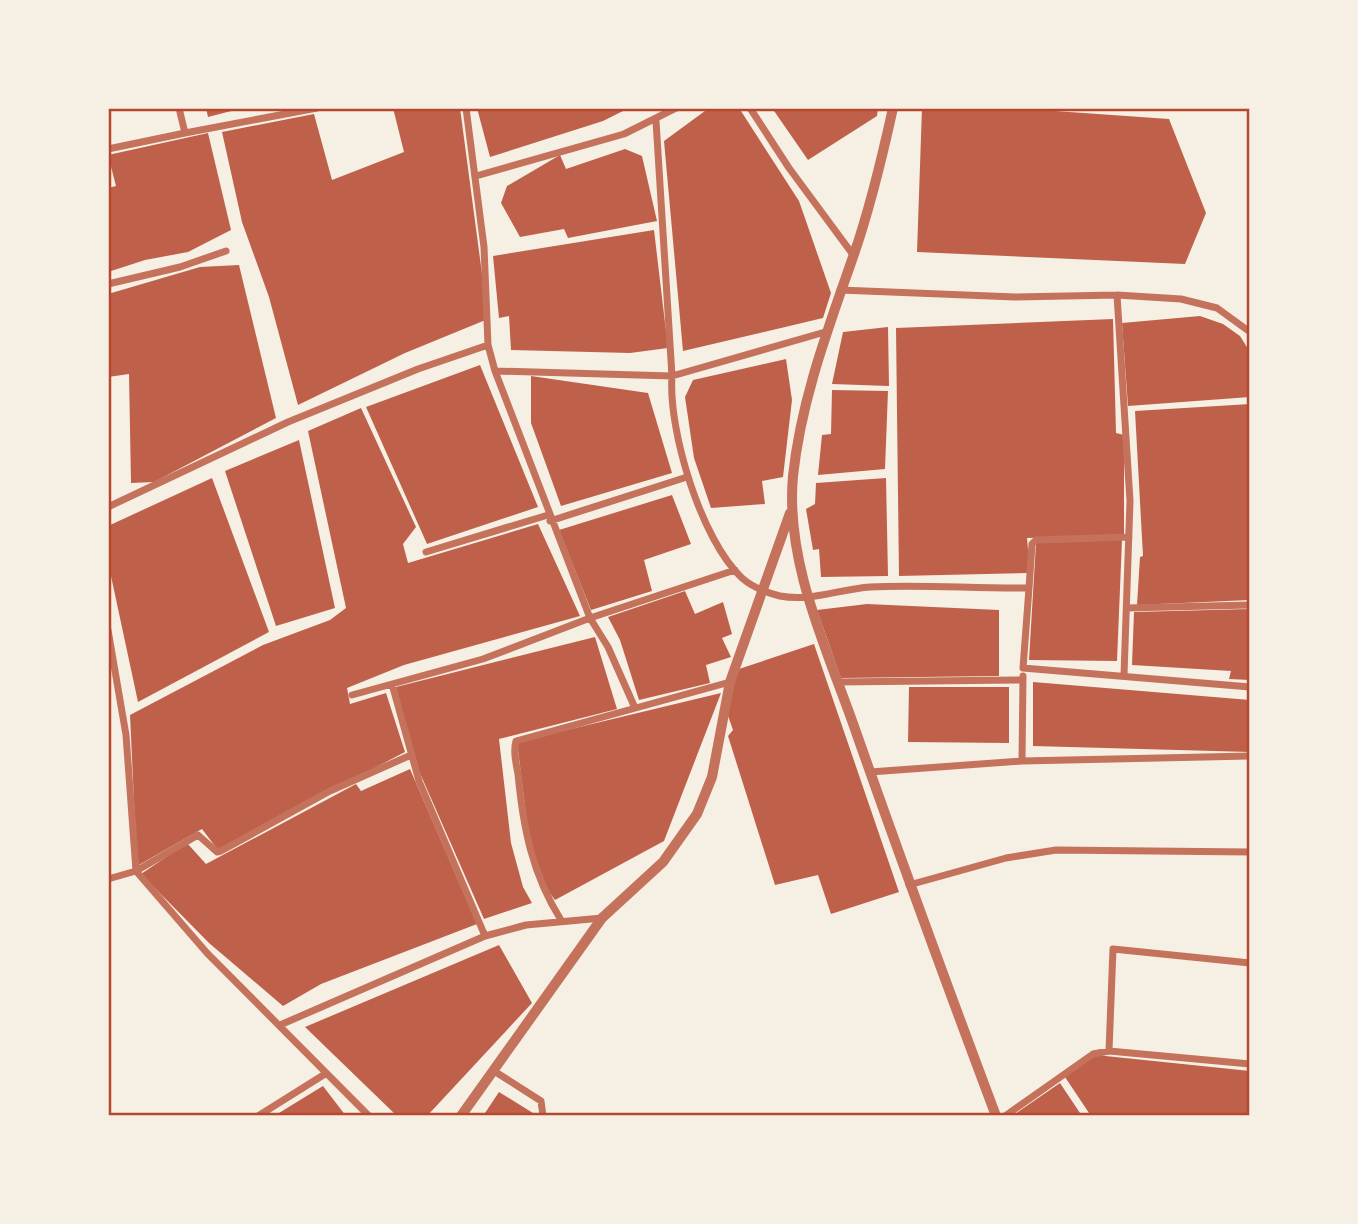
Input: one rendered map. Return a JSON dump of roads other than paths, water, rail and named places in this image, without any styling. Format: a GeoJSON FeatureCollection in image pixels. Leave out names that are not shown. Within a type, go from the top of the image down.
{"type":"FeatureCollection","features":[{"type":"Feature","properties":{"kind":"street"},"geometry":{"type":"LineString","coordinates":[[179,108],[185,132]]}},
{"type":"Feature","properties":{"kind":"street"},"geometry":{"type":"LineString","coordinates":[[108,149],[317,108]]}},
{"type":"Feature","properties":{"kind":"street"},"geometry":{"type":"LineString","coordinates":[[466,108],[476,176],[488,298],[488,345],[495,371],[549,518],[590,618],[608,647],[635,708]]}},
{"type":"Feature","properties":{"kind":"street"},"geometry":{"type":"LineString","coordinates":[[476,176],[624,134],[656,121],[676,108]]}},
{"type":"Feature","properties":{"kind":"street"},"geometry":{"type":"LineString","coordinates":[[750,108],[789,168],[854,256]]}},
{"type":"Feature","properties":{"kind":"street"},"geometry":{"type":"LineString","coordinates":[[461,1115],[602,918],[663,862],[697,814],[712,777],[730,682],[792,509],[802,421],[825,332],[854,256],[893,108]]}},
{"type":"Feature","properties":{"kind":"street"},"geometry":{"type":"LineString","coordinates":[[656,121],[674,420],[687,477],[706,520],[735,569],[744,579],[763,590],[781,596],[808,598],[871,587],[1029,588]]}},
{"type":"Feature","properties":{"kind":"street"},"geometry":{"type":"LineString","coordinates":[[108,284],[157,273],[226,251]]}},
{"type":"Feature","properties":{"kind":"street"},"geometry":{"type":"LineString","coordinates":[[840,290],[1015,297],[1117,295],[1198,302],[1217,308],[1248,328]]}},
{"type":"Feature","properties":{"kind":"street"},"geometry":{"type":"LineString","coordinates":[[1117,295],[1130,500],[1124,675]]}},
{"type":"Feature","properties":{"kind":"street"},"geometry":{"type":"LineString","coordinates":[[495,371],[672,376],[825,332]]}},
{"type":"Feature","properties":{"kind":"street"},"geometry":{"type":"LineString","coordinates":[[108,507],[288,422],[418,369],[488,345]]}},
{"type":"Feature","properties":{"kind":"street"},"geometry":{"type":"LineString","coordinates":[[426,552],[687,477]]}},
{"type":"Feature","properties":{"kind":"street"},"geometry":{"type":"LineString","coordinates":[[792,509],[808,598],[908,885],[996,1115]]}},
{"type":"Feature","properties":{"kind":"street"},"geometry":{"type":"LineString","coordinates":[[1022,761],[1023,668],[1032,544],[1036,540],[1129,537]]}},
{"type":"Feature","properties":{"kind":"street"},"geometry":{"type":"LineString","coordinates":[[352,695],[483,659],[590,618],[735,569]]}},
{"type":"Feature","properties":{"kind":"street"},"geometry":{"type":"LineString","coordinates":[[1127,608],[1250,605]]}},
{"type":"Feature","properties":{"kind":"street"},"geometry":{"type":"LineString","coordinates":[[108,630],[126,735],[135,871],[207,953],[325,1074],[369,1115]]}},
{"type":"Feature","properties":{"kind":"street"},"geometry":{"type":"LineString","coordinates":[[1023,668],[1250,687]]}},
{"type":"Feature","properties":{"kind":"street"},"geometry":{"type":"LineString","coordinates":[[839,682],[1023,680]]}},
{"type":"Feature","properties":{"kind":"street"},"geometry":{"type":"LineString","coordinates":[[561,920],[542,889],[529,851],[515,744],[527,736],[730,682]]}},
{"type":"Feature","properties":{"kind":"street"},"geometry":{"type":"LineString","coordinates":[[392,684],[411,755],[485,936]]}},
{"type":"Feature","properties":{"kind":"street"},"geometry":{"type":"LineString","coordinates":[[108,879],[135,871],[198,835],[217,852],[221,851],[330,791],[411,755]]}},
{"type":"Feature","properties":{"kind":"street"},"geometry":{"type":"LineString","coordinates":[[870,772],[1022,761],[1250,756]]}},
{"type":"Feature","properties":{"kind":"street"},"geometry":{"type":"LineString","coordinates":[[908,885],[1006,858],[1056,850],[1250,852]]}},
{"type":"Feature","properties":{"kind":"street"},"geometry":{"type":"LineString","coordinates":[[280,1025],[485,936],[561,920],[602,918]]}},
{"type":"Feature","properties":{"kind":"street"},"geometry":{"type":"LineString","coordinates":[[1109,1051],[1113,949],[1250,963]]}},
{"type":"Feature","properties":{"kind":"street"},"geometry":{"type":"LineString","coordinates":[[1005,1115],[1087,1057],[1109,1051],[1250,1064]]}},
{"type":"Feature","properties":{"kind":"street"},"geometry":{"type":"LineString","coordinates":[[494,1071],[541,1101],[543,1115]]}},
{"type":"Feature","properties":{"kind":"street"},"geometry":{"type":"LineString","coordinates":[[258,1115],[325,1074]]}}]}
